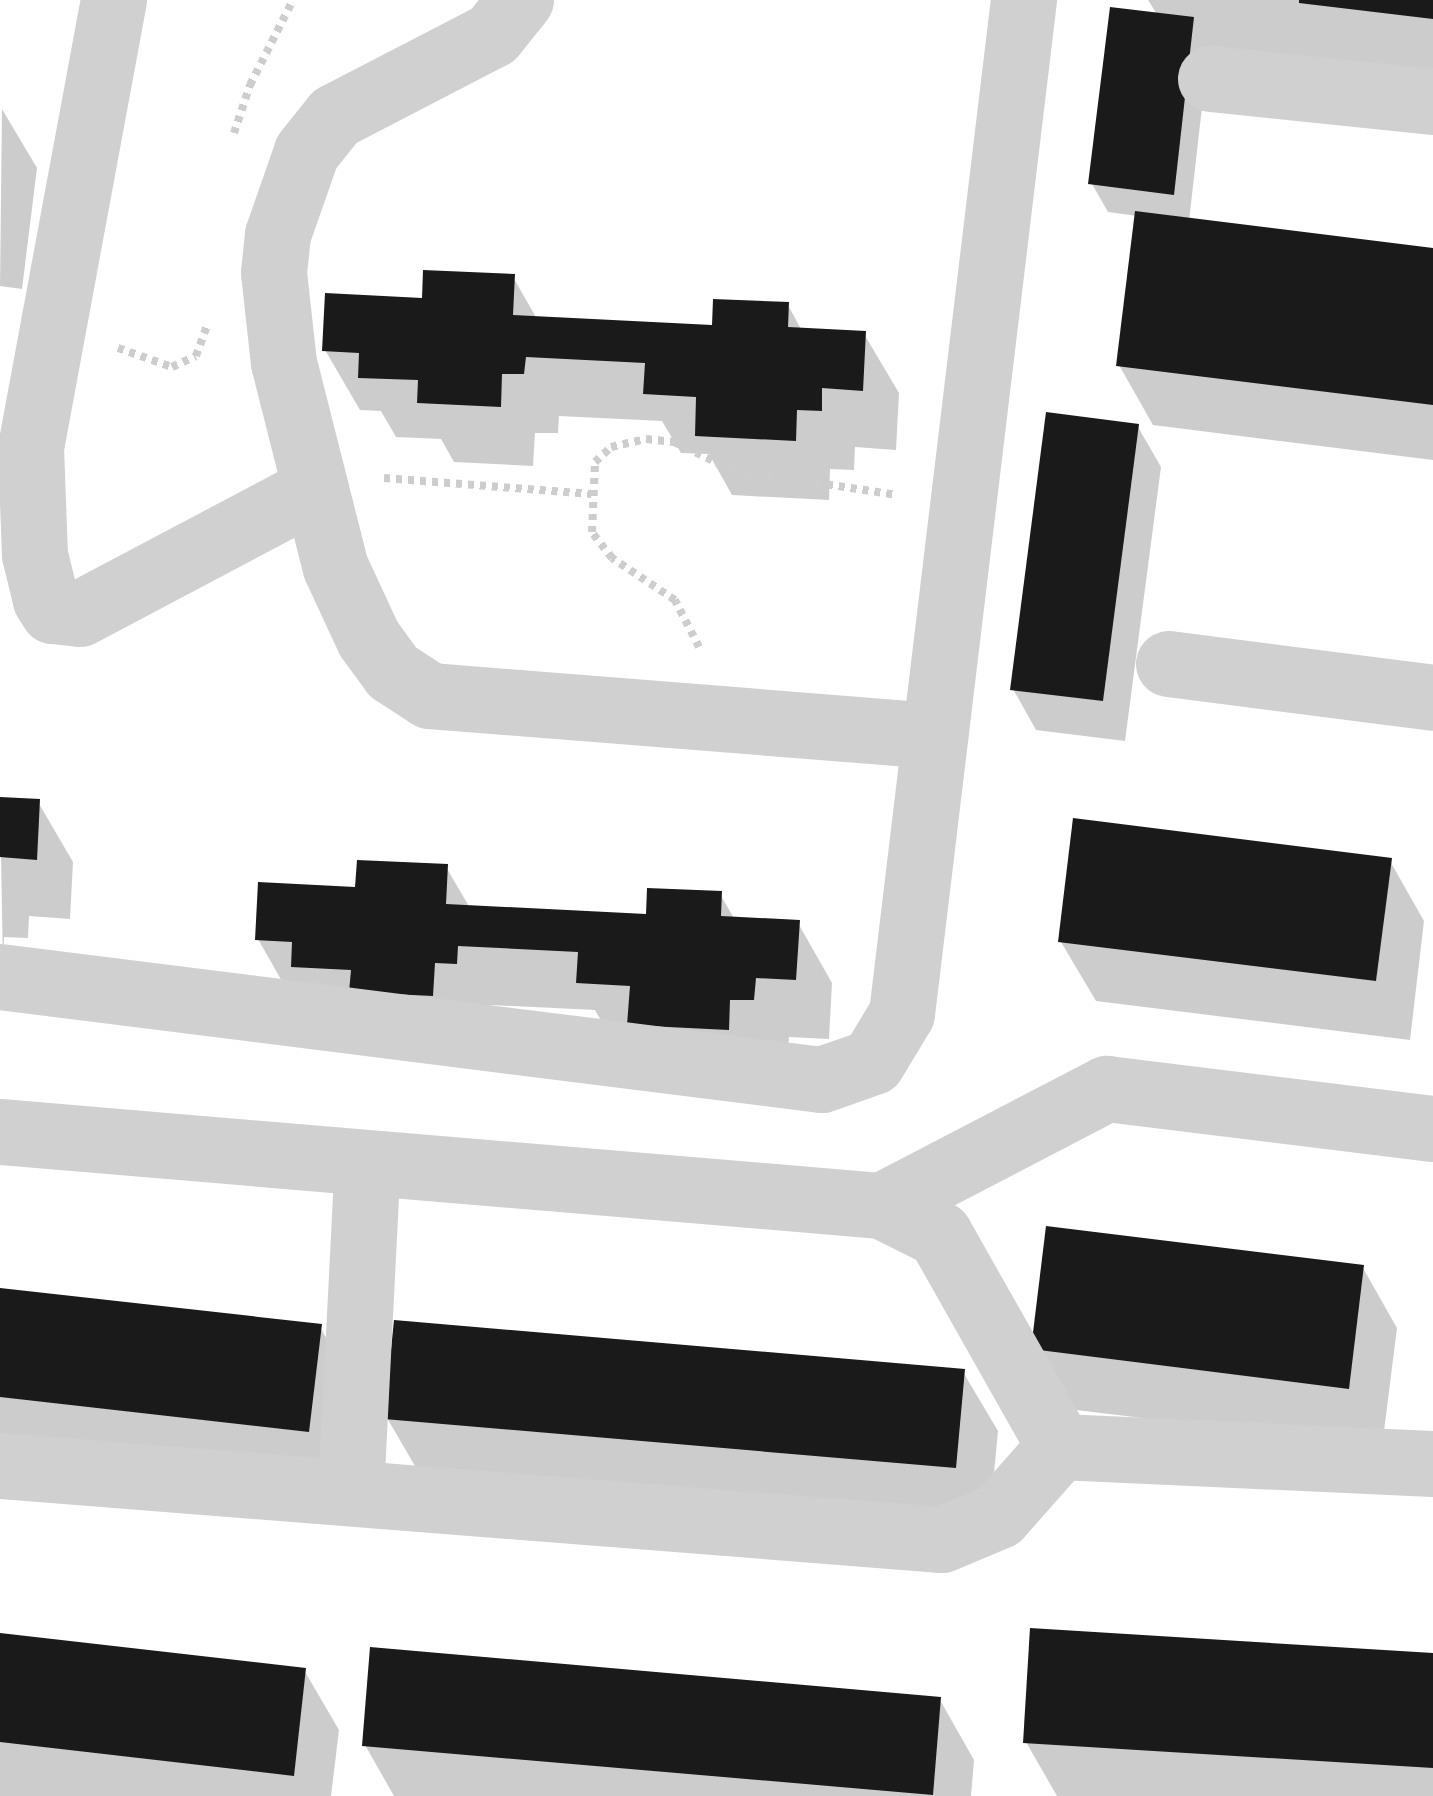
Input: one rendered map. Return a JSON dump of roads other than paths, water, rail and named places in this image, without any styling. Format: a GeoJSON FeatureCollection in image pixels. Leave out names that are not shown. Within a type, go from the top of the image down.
{"type":"FeatureCollection","features":[{"type":"Feature","properties":{"kind":"street"},"geometry":{"type":"LineString","coordinates":[[113,0],[32,447],[35,555],[53,610],[80,614],[314,481]]}},
{"type":"Feature","properties":{"kind":"street"},"geometry":{"type":"LineString","coordinates":[[521,0],[493,35],[335,117],[307,152],[278,235],[274,273],[284,363],[336,568],[369,639],[393,673],[430,696],[935,736]]}},
{"type":"Feature","properties":{"kind":"street"},"geometry":{"type":"LineString","coordinates":[[0,977],[822,1080],[872,1062],[902,1014],[1024,0]]}},
{"type":"Feature","properties":{"kind":"street"},"geometry":{"type":"LineString","coordinates":[[1210,79],[1433,102]]}},
{"type":"Feature","properties":{"kind":"street"},"geometry":{"type":"LineString","coordinates":[[1169,664],[1433,698]]}},
{"type":"Feature","properties":{"kind":"street"},"geometry":{"type":"LineString","coordinates":[[882,1206],[1107,1089],[1433,1129]]}},
{"type":"Feature","properties":{"kind":"street"},"geometry":{"type":"LineString","coordinates":[[0,1132],[882,1206],[940,1235],[1060,1447]]}},
{"type":"Feature","properties":{"kind":"street"},"geometry":{"type":"LineString","coordinates":[[351,1493],[368,1163]]}},
{"type":"Feature","properties":{"kind":"street"},"geometry":{"type":"LineString","coordinates":[[0,1466],[942,1540],[999,1516],[1060,1447]]}},
{"type":"Feature","properties":{"kind":"street"},"geometry":{"type":"LineString","coordinates":[[1060,1447],[1432,1459]]}}]}
